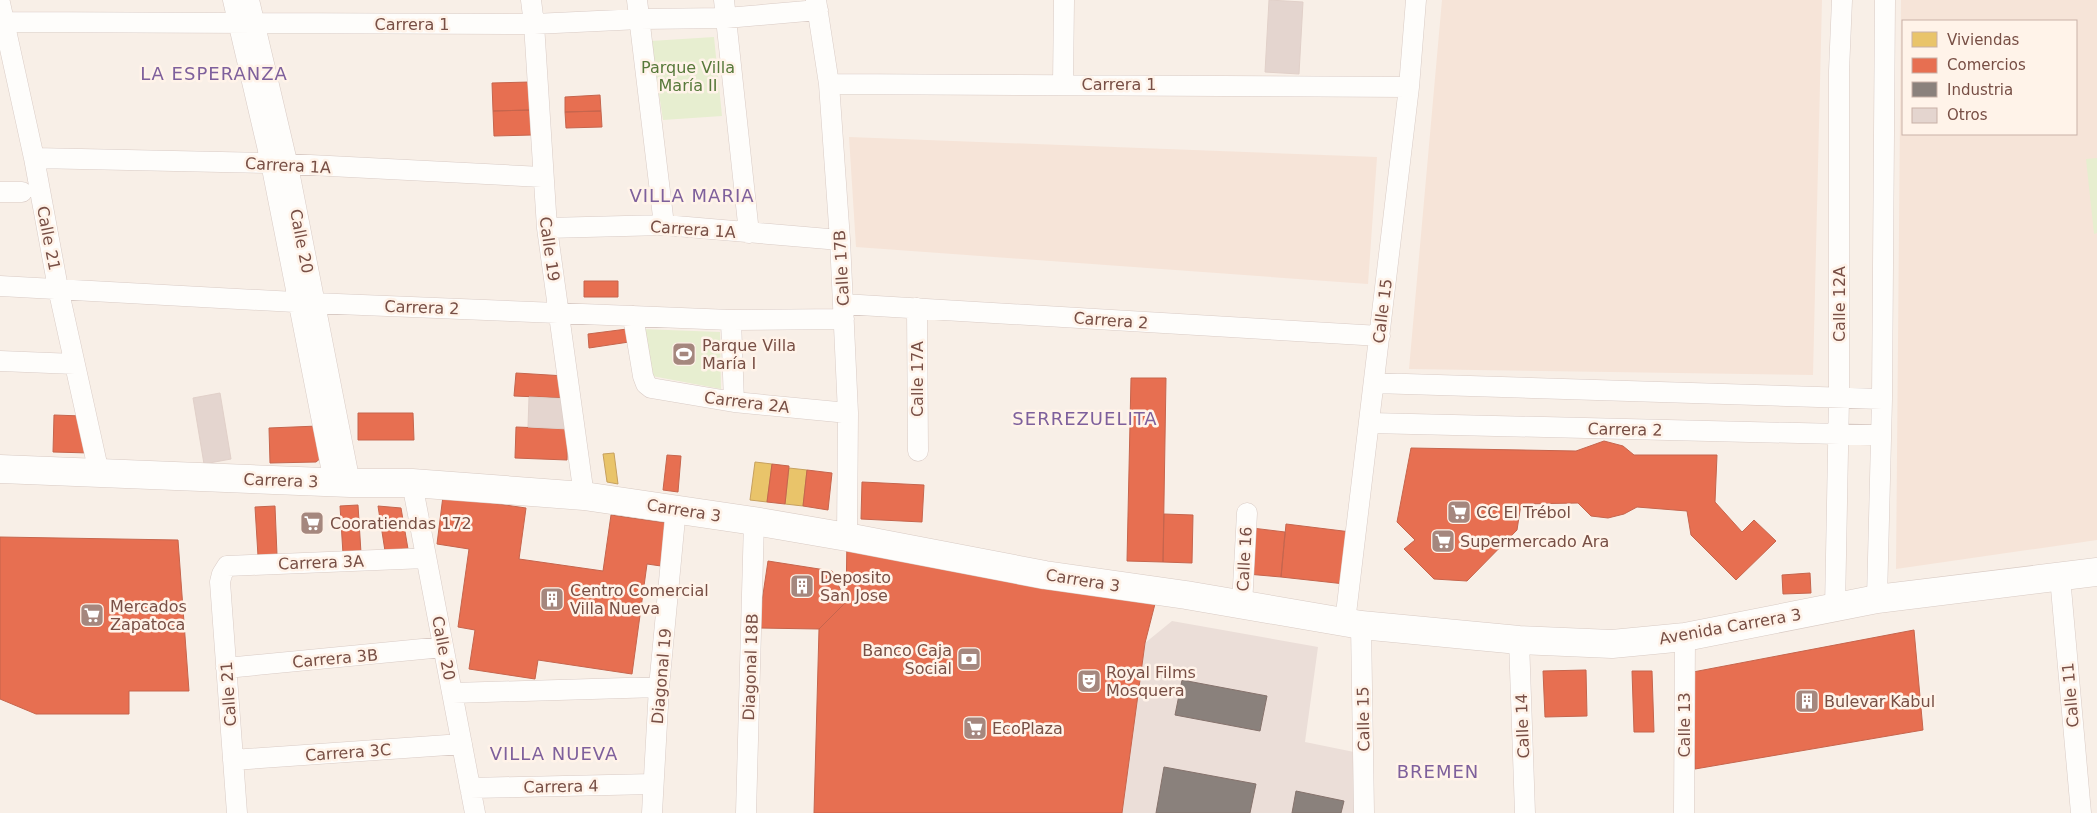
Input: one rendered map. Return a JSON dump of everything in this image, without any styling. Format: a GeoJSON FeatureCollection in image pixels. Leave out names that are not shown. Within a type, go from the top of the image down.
{"type":"FeatureCollection","features":[{"type":"Feature","properties":{"kind":"main road","name":"Carrera 3"},"geometry":{"type":"LineString","coordinates":[[0,469],[342,483],[412,483],[584,496],[676,508],[847,536],[1045,575],[1186,595],[1353,624]]}},
{"type":"Feature","properties":{"kind":"main road","name":"Avenida Carrera 3"},"geometry":{"type":"LineString","coordinates":[[1353,624],[1519,640],[1612,644],[1685,637],[1877,599],[2097,572]]}},
{"type":"Feature","properties":{"kind":"street","name":"Calle 20"},"geometry":{"type":"LineString","coordinates":[[233,0],[246,22],[279,165],[342,483]]}},
{"type":"Feature","properties":{"kind":"street","name":"Calle 20"},"geometry":{"type":"LineString","coordinates":[[246,22],[249,0]]}},
{"type":"Feature","properties":{"kind":"street","name":"Calle 19"},"geometry":{"type":"LineString","coordinates":[[531,0],[547,228],[584,496]]}},
{"type":"Feature","properties":{"kind":"street"},"geometry":{"type":"LineString","coordinates":[[1063,84],[1064,0]]}},
{"type":"Feature","properties":{"kind":"street","name":"Calle 15"},"geometry":{"type":"LineString","coordinates":[[1364,813],[1353,624],[1374,383],[1409,87],[1416,0]]}},
{"type":"Feature","properties":{"kind":"street","name":"Calle 12A"},"geometry":{"type":"LineString","coordinates":[[1835,608],[1839,434],[1839,71],[1842,0]]}},
{"type":"Feature","properties":{"kind":"street"},"geometry":{"type":"LineString","coordinates":[[1877,599],[1882,399],[1885,0]]}},
{"type":"Feature","properties":{"kind":"street","name":"Carrera 1"},"geometry":{"type":"LineString","coordinates":[[3,13],[246,22],[534,24],[638,9],[725,9],[817,5]]}},
{"type":"Feature","properties":{"kind":"street","name":"Calle 17B"},"geometry":{"type":"LineString","coordinates":[[817,5],[829,84],[840,240],[848,413],[847,536]]}},
{"type":"Feature","properties":{"kind":"street"},"geometry":{"type":"LineString","coordinates":[[638,9],[664,225]]}},
{"type":"Feature","properties":{"kind":"street"},"geometry":{"type":"LineString","coordinates":[[725,9],[748,233]]}},
{"type":"Feature","properties":{"kind":"street","name":"Calle 21"},"geometry":{"type":"LineString","coordinates":[[3,13],[34,158],[58,288],[99,473]]}},
{"type":"Feature","properties":{"kind":"street","name":"Carrera 1"},"geometry":{"type":"LineString","coordinates":[[829,84],[1409,87]]}},
{"type":"Feature","properties":{"kind":"street","name":"Carrera 1A"},"geometry":{"type":"LineString","coordinates":[[34,158],[279,165],[542,177]]}},
{"type":"Feature","properties":{"kind":"street"},"geometry":{"type":"LineString","coordinates":[[0,192],[22,192]]}},
{"type":"Feature","properties":{"kind":"street","name":"Carrera 1A"},"geometry":{"type":"LineString","coordinates":[[547,228],[664,225],[840,240]]}},
{"type":"Feature","properties":{"kind":"street","name":"Carrera 2"},"geometry":{"type":"LineString","coordinates":[[0,286],[306,302],[731,320],[917,308],[1380,336]]}},
{"type":"Feature","properties":{"kind":"street","name":"Calle 17A"},"geometry":{"type":"LineString","coordinates":[[917,308],[918,451]]}},
{"type":"Feature","properties":{"kind":"street","name":"Carrera 2A"},"geometry":{"type":"LineString","coordinates":[[633,316],[643,376],[646,384],[651,388],[734,402],[848,413]]}},
{"type":"Feature","properties":{"kind":"street"},"geometry":{"type":"LineString","coordinates":[[731,320],[734,402]]}},
{"type":"Feature","properties":{"kind":"street"},"geometry":{"type":"LineString","coordinates":[[0,361],[75,364]]}},
{"type":"Feature","properties":{"kind":"street"},"geometry":{"type":"LineString","coordinates":[[1374,383],[1882,399]]}},
{"type":"Feature","properties":{"kind":"street","name":"Carrera 2"},"geometry":{"type":"LineString","coordinates":[[1370,423],[1881,435]]}},
{"type":"Feature","properties":{"kind":"street","name":"Calle 20"},"geometry":{"type":"LineString","coordinates":[[412,483],[475,813]]}},
{"type":"Feature","properties":{"kind":"street","name":"Diagonal 19"},"geometry":{"type":"LineString","coordinates":[[652,813],[652,784],[659,687],[676,508]]}},
{"type":"Feature","properties":{"kind":"street","name":"Calle 16"},"geometry":{"type":"LineString","coordinates":[[1242,605],[1247,513]]}},
{"type":"Feature","properties":{"kind":"street","name":"Diagonal 18B"},"geometry":{"type":"LineString","coordinates":[[746,813],[754,521]]}},
{"type":"Feature","properties":{"kind":"street","name":"Carrera 3A"},"geometry":{"type":"LineString","coordinates":[[222,574],[227,566],[426,558]]}},
{"type":"Feature","properties":{"kind":"street","name":"Calle 21"},"geometry":{"type":"LineString","coordinates":[[222,574],[220,582],[237,813]]}},
{"type":"Feature","properties":{"kind":"street","name":"Calle 11"},"geometry":{"type":"LineString","coordinates":[[2060,577],[2080,813]]}},
{"type":"Feature","properties":{"kind":"street","name":"Calle 13"},"geometry":{"type":"LineString","coordinates":[[1684,813],[1685,637]]}},
{"type":"Feature","properties":{"kind":"street","name":"Calle 14"},"geometry":{"type":"LineString","coordinates":[[1519,640],[1525,813]]}},
{"type":"Feature","properties":{"kind":"street","name":"Carrera 3B"},"geometry":{"type":"LineString","coordinates":[[226,668],[443,647]]}},
{"type":"Feature","properties":{"kind":"street"},"geometry":{"type":"LineString","coordinates":[[453,693],[659,687]]}},
{"type":"Feature","properties":{"kind":"street","name":"Carrera 3C"},"geometry":{"type":"LineString","coordinates":[[233,760],[462,744]]}},
{"type":"Feature","properties":{"kind":"street","name":"Carrera 4"},"geometry":{"type":"LineString","coordinates":[[470,788],[652,784]]}},
{"type":"Feature","properties":{"kind":"shaded area"},"geometry":{"type":"Polygon","coordinates":[[[1442,0],[1822,0],[1813,375],[1409,369],[1442,0]]]}},
{"type":"Feature","properties":{"kind":"shaded area"},"geometry":{"type":"Polygon","coordinates":[[[1901,0],[2097,0],[2097,540],[1896,569],[1901,0]]]}},
{"type":"Feature","properties":{"kind":"shaded area"},"geometry":{"type":"Polygon","coordinates":[[[849,137],[1377,157],[1368,284],[856,247],[849,137]]]}},
{"type":"Feature","properties":{"kind":"shaded area"},"geometry":{"type":"Polygon","coordinates":[[[1172,621],[1318,647],[1305,742],[1359,753],[1359,813],[1122,813],[1145,643],[1172,621]]]}},
{"type":"Feature","properties":{"kind":"green space","name":"Parque Villa María II"},"geometry":{"type":"Polygon","coordinates":[[[714,37],[722,116],[663,120],[651,41],[714,37]]]}},
{"type":"Feature","properties":{"kind":"green space"},"geometry":{"type":"Polygon","coordinates":[[[2097,158],[2097,233],[2094,234],[2086,159],[2097,158]]]}},
{"type":"Feature","properties":{"kind":"green space","name":"Parque Villa María I"},"geometry":{"type":"Polygon","coordinates":[[[642,329],[720,332],[721,389],[652,376],[642,329]]]}},
{"type":"Feature","properties":{"kind":"building: Viviendas"},"geometry":{"type":"Polygon","coordinates":[[[614,453],[618,484],[607,482],[603,454],[614,453]]]}},
{"type":"Feature","properties":{"kind":"building: Viviendas"},"geometry":{"type":"Polygon","coordinates":[[[755,462],[772,464],[767,502],[750,500],[755,462]]]}},
{"type":"Feature","properties":{"kind":"building: Viviendas"},"geometry":{"type":"Polygon","coordinates":[[[789,468],[807,470],[803,506],[785,504],[789,468]]]}},
{"type":"Feature","properties":{"kind":"building: Comercios"},"geometry":{"type":"Polygon","coordinates":[[[530,82],[531,110],[493,111],[492,83],[530,82]]]}},
{"type":"Feature","properties":{"kind":"building: Comercios"},"geometry":{"type":"Polygon","coordinates":[[[600,95],[601,111],[565,112],[565,97],[600,95]]]}},
{"type":"Feature","properties":{"kind":"building: Comercios"},"geometry":{"type":"Polygon","coordinates":[[[531,110],[532,135],[494,136],[493,111],[531,110]]]}},
{"type":"Feature","properties":{"kind":"building: Comercios"},"geometry":{"type":"Polygon","coordinates":[[[601,111],[602,127],[566,128],[565,112],[601,111]]]}},
{"type":"Feature","properties":{"kind":"building: Comercios"},"geometry":{"type":"Polygon","coordinates":[[[584,281],[618,281],[618,297],[584,297],[584,281]]]}},
{"type":"Feature","properties":{"kind":"building: Comercios"},"geometry":{"type":"Polygon","coordinates":[[[627,329],[629,342],[589,348],[588,334],[627,329]]]}},
{"type":"Feature","properties":{"kind":"building: Comercios"},"geometry":{"type":"Polygon","coordinates":[[[516,373],[565,376],[564,398],[514,396],[516,373]]]}},
{"type":"Feature","properties":{"kind":"building: Comercios"},"geometry":{"type":"Polygon","coordinates":[[[1131,378],[1166,378],[1163,562],[1127,561],[1131,378]]]}},
{"type":"Feature","properties":{"kind":"building: Comercios"},"geometry":{"type":"Polygon","coordinates":[[[358,413],[413,413],[414,440],[358,440],[358,413]]]}},
{"type":"Feature","properties":{"kind":"building: Comercios"},"geometry":{"type":"Polygon","coordinates":[[[54,415],[82,416],[90,453],[53,452],[54,415]]]}},
{"type":"Feature","properties":{"kind":"building: Comercios"},"geometry":{"type":"Polygon","coordinates":[[[318,426],[322,457],[316,462],[270,463],[269,428],[318,426]]]}},
{"type":"Feature","properties":{"kind":"building: Comercios"},"geometry":{"type":"Polygon","coordinates":[[[516,427],[568,429],[567,460],[515,458],[516,427]]]}},
{"type":"Feature","properties":{"kind":"building: Comercios","name":"CC El Trébol"},"geometry":{"type":"Polygon","coordinates":[[[1604,441],[1623,446],[1634,455],[1717,455],[1715,502],[1742,532],[1754,520],[1776,541],[1736,580],[1691,535],[1687,511],[1637,507],[1624,514],[1608,518],[1591,516],[1578,503],[1521,504],[1517,530],[1467,581],[1434,579],[1404,549],[1415,540],[1397,522],[1411,448],[1576,451],[1604,441]]]}},
{"type":"Feature","properties":{"kind":"building: Comercios"},"geometry":{"type":"Polygon","coordinates":[[[667,455],[681,456],[678,492],[663,490],[667,455]]]}},
{"type":"Feature","properties":{"kind":"building: Comercios"},"geometry":{"type":"Polygon","coordinates":[[[772,464],[789,466],[785,504],[767,502],[772,464]]]}},
{"type":"Feature","properties":{"kind":"building: Comercios"},"geometry":{"type":"Polygon","coordinates":[[[807,470],[832,473],[828,510],[803,506],[807,470]]]}},
{"type":"Feature","properties":{"kind":"building: Comercios"},"geometry":{"type":"Polygon","coordinates":[[[862,482],[924,485],[922,522],[861,519],[862,482]]]}},
{"type":"Feature","properties":{"kind":"building: Comercios","name":"Centro Comercial Villa Nueva"},"geometry":{"type":"Polygon","coordinates":[[[443,496],[526,508],[519,559],[603,571],[611,515],[667,523],[661,566],[647,564],[632,674],[538,660],[535,679],[469,669],[475,630],[458,627],[469,549],[437,544],[443,496]]]}},
{"type":"Feature","properties":{"kind":"building: Comercios"},"geometry":{"type":"Polygon","coordinates":[[[358,505],[361,553],[343,554],[340,506],[358,505]]]}},
{"type":"Feature","properties":{"kind":"building: Comercios"},"geometry":{"type":"Polygon","coordinates":[[[275,506],[277,555],[258,556],[255,507],[275,506]]]}},
{"type":"Feature","properties":{"kind":"building: Comercios"},"geometry":{"type":"Polygon","coordinates":[[[378,506],[401,508],[408,549],[385,551],[378,506]]]}},
{"type":"Feature","properties":{"kind":"building: Comercios"},"geometry":{"type":"Polygon","coordinates":[[[1164,514],[1193,515],[1192,563],[1163,562],[1164,514]]]}},
{"type":"Feature","properties":{"kind":"building: Comercios"},"geometry":{"type":"Polygon","coordinates":[[[1286,524],[1351,532],[1345,584],[1281,577],[1286,524]]]}},
{"type":"Feature","properties":{"kind":"building: Comercios"},"geometry":{"type":"Polygon","coordinates":[[[1252,528],[1285,532],[1281,577],[1247,574],[1252,528]]]}},
{"type":"Feature","properties":{"kind":"building: Comercios","name":"Mercados Zapatoca"},"geometry":{"type":"Polygon","coordinates":[[[0,537],[178,540],[189,691],[129,691],[129,714],[36,714],[0,699],[0,537]]]}},
{"type":"Feature","properties":{"kind":"building: Comercios","name":"EcoPlaza"},"geometry":{"type":"Polygon","coordinates":[[[847,537],[1157,596],[1145,643],[1122,813],[814,813],[819,629],[846,602],[847,537]]]}},
{"type":"Feature","properties":{"kind":"building: Comercios","name":"Deposito San Jose"},"geometry":{"type":"Polygon","coordinates":[[[768,561],[832,571],[846,602],[819,629],[758,628],[768,561]]]}},
{"type":"Feature","properties":{"kind":"building: Comercios"},"geometry":{"type":"Polygon","coordinates":[[[1810,573],[1811,593],[1783,594],[1782,575],[1810,573]]]}},
{"type":"Feature","properties":{"kind":"building: Comercios","name":"Bulevar Kabul"},"geometry":{"type":"Polygon","coordinates":[[[1914,630],[1923,730],[1695,769],[1693,672],[1914,630]]]}},
{"type":"Feature","properties":{"kind":"building: Comercios"},"geometry":{"type":"Polygon","coordinates":[[[1586,670],[1587,716],[1545,717],[1543,671],[1586,670]]]}},
{"type":"Feature","properties":{"kind":"building: Comercios"},"geometry":{"type":"Polygon","coordinates":[[[1632,671],[1652,671],[1654,732],[1634,732],[1632,671]]]}},
{"type":"Feature","properties":{"kind":"building: Industria"},"geometry":{"type":"Polygon","coordinates":[[[1182,680],[1267,696],[1260,731],[1175,715],[1182,680]]]}},
{"type":"Feature","properties":{"kind":"building: Industria"},"geometry":{"type":"Polygon","coordinates":[[[1164,767],[1256,784],[1250,813],[1156,813],[1164,767]]]}},
{"type":"Feature","properties":{"kind":"building: Industria"},"geometry":{"type":"Polygon","coordinates":[[[1296,791],[1344,801],[1341,813],[1292,813],[1296,791]]]}},
{"type":"Feature","properties":{"kind":"building: Otros"},"geometry":{"type":"Polygon","coordinates":[[[1269,0],[1303,2],[1299,74],[1265,72],[1269,0]]]}},
{"type":"Feature","properties":{"kind":"building: Otros"},"geometry":{"type":"Polygon","coordinates":[[[220,393],[231,459],[204,464],[193,398],[220,393]]]}},
{"type":"Feature","properties":{"kind":"building: Otros"},"geometry":{"type":"Polygon","coordinates":[[[529,397],[569,399],[568,429],[528,427],[529,397]]]}},
{"type":"Feature","properties":{"kind":"place","name":"Parque Villa María I"},"geometry":{"type":"Point","coordinates":[684,354]}},
{"type":"Feature","properties":{"kind":"place","name":"CC El Trébol"},"geometry":{"type":"Point","coordinates":[1459,512]}},
{"type":"Feature","properties":{"kind":"place","name":"Cooratiendas 172"},"geometry":{"type":"Point","coordinates":[312,523]}},
{"type":"Feature","properties":{"kind":"place","name":"Supermercado Ara"},"geometry":{"type":"Point","coordinates":[1443,541]}},
{"type":"Feature","properties":{"kind":"place","name":"Deposito San Jose"},"geometry":{"type":"Point","coordinates":[802,586]}},
{"type":"Feature","properties":{"kind":"place","name":"Centro Comercial Villa Nueva"},"geometry":{"type":"Point","coordinates":[552,599]}},
{"type":"Feature","properties":{"kind":"place","name":"Mercados Zapatoca"},"geometry":{"type":"Point","coordinates":[92,615]}},
{"type":"Feature","properties":{"kind":"place","name":"Banco Caja Social"},"geometry":{"type":"Point","coordinates":[969,659]}},
{"type":"Feature","properties":{"kind":"place","name":"Royal Films Mosquera"},"geometry":{"type":"Point","coordinates":[1089,681]}},
{"type":"Feature","properties":{"kind":"place","name":"Bulevar Kabul"},"geometry":{"type":"Point","coordinates":[1807,701]}},
{"type":"Feature","properties":{"kind":"place","name":"EcoPlaza"},"geometry":{"type":"Point","coordinates":[975,728]}},
{"type":"Feature","properties":{"kind":"district","name":"LA ESPERANZA"},"geometry":{"type":"Point","coordinates":[214,74]}},
{"type":"Feature","properties":{"kind":"district","name":"VILLA MARIA"},"geometry":{"type":"Point","coordinates":[692,196]}},
{"type":"Feature","properties":{"kind":"district","name":"SERREZUELITA"},"geometry":{"type":"Point","coordinates":[1085,419]}},
{"type":"Feature","properties":{"kind":"district","name":"VILLA NUEVA"},"geometry":{"type":"Point","coordinates":[554,754]}},
{"type":"Feature","properties":{"kind":"district","name":"BREMEN"},"geometry":{"type":"Point","coordinates":[1438,772]}}]}
